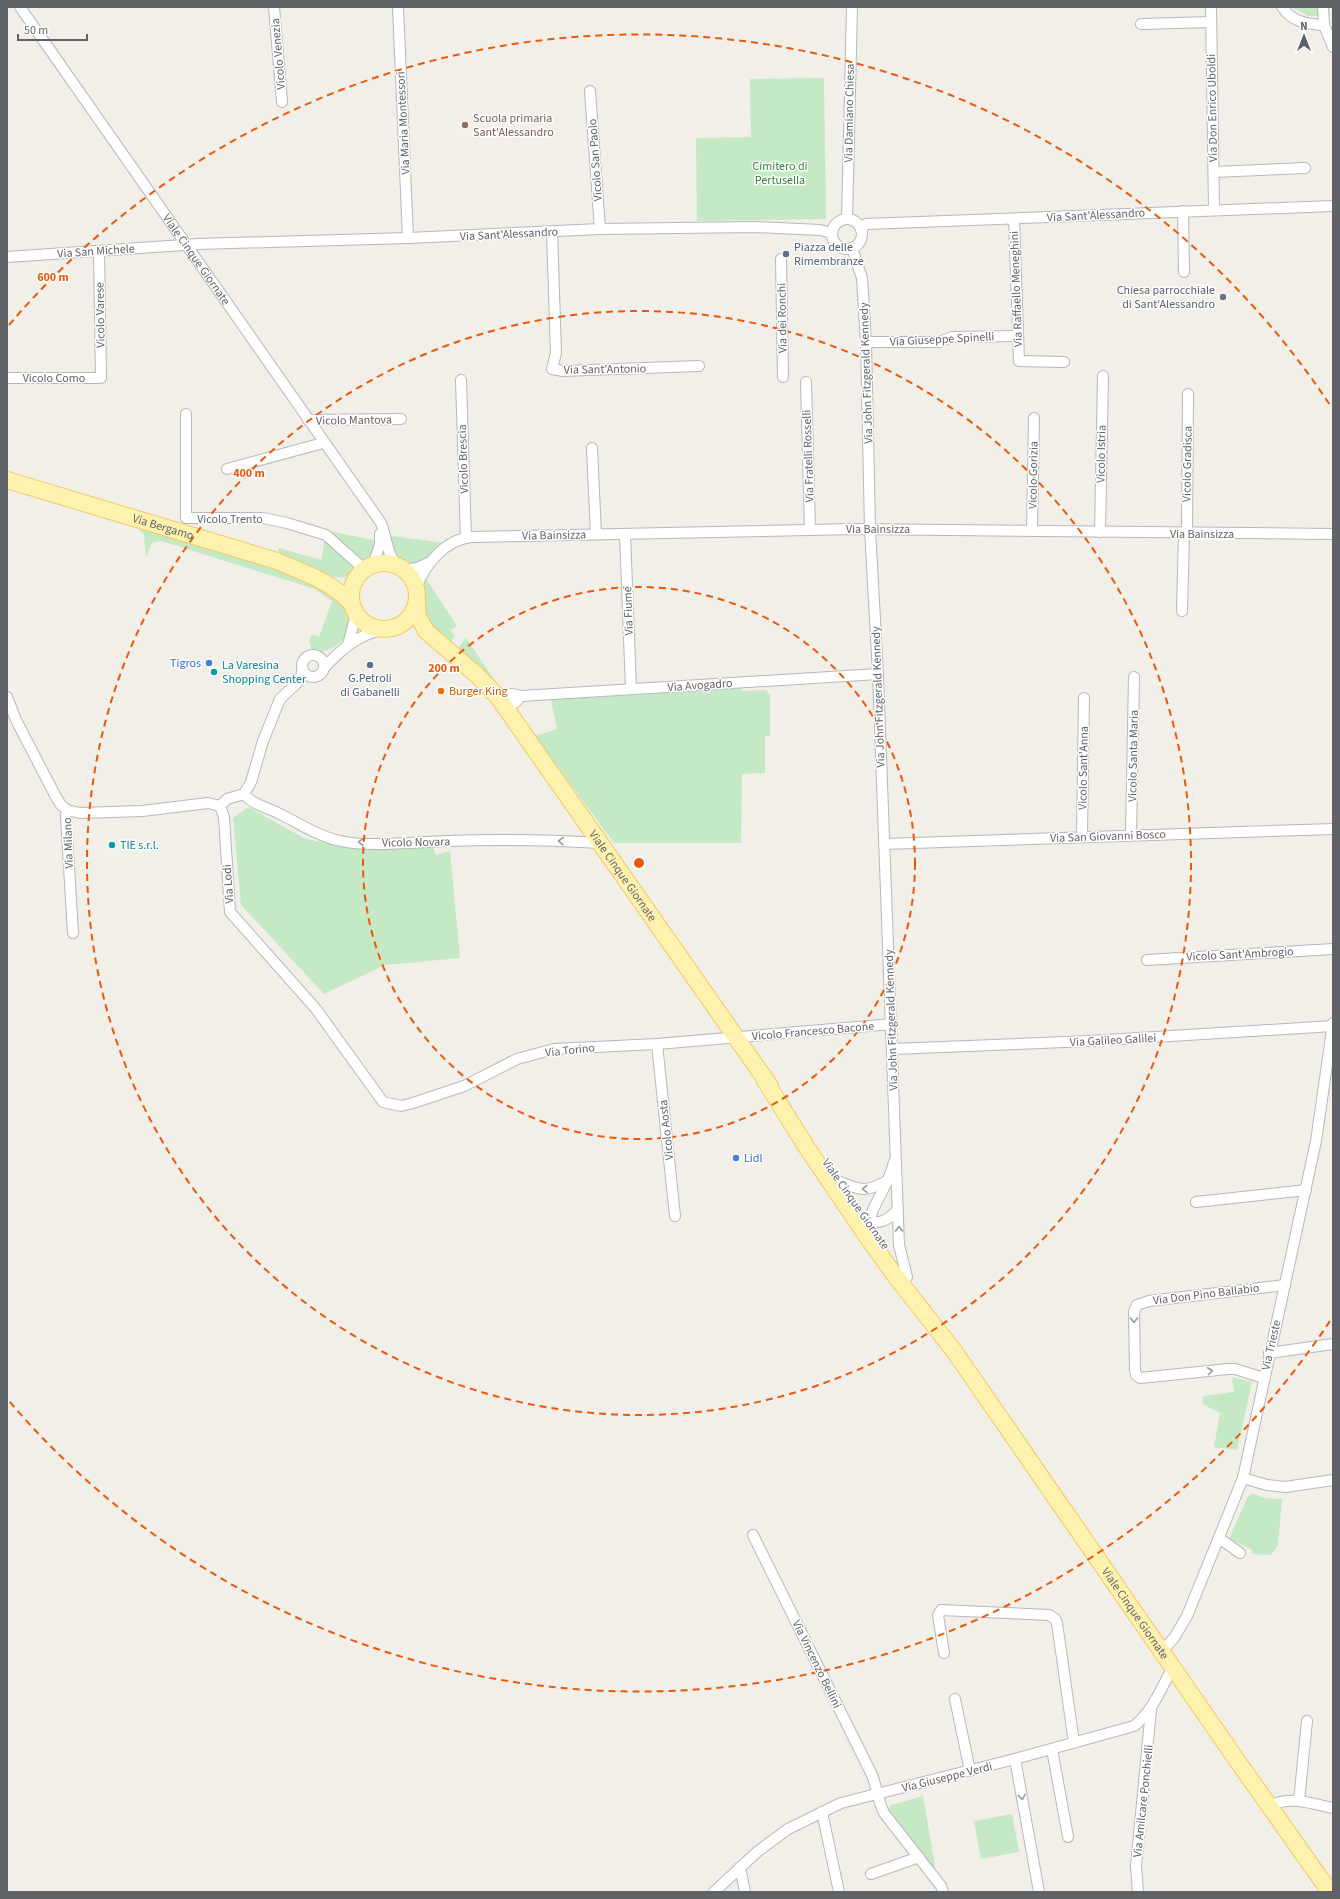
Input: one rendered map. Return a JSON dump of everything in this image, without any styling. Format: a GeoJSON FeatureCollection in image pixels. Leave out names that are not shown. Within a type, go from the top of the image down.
{"type":"FeatureCollection","features":[{"type":"Feature","properties":{"kind":"main road","name":"Via Bergamo"},"geometry":{"type":"LineString","coordinates":[[7,480],[277,561],[317,578],[346,597],[353,608]]}},
{"type":"Feature","properties":{"kind":"main road"},"geometry":{"type":"LineString","coordinates":[[388,563],[401,568],[410,575],[416,594],[412,614],[407,620],[390,628],[368,625],[353,608],[351,590],[365,569],[388,563]]}},
{"type":"Feature","properties":{"kind":"main road","name":"Via Bergamo"},"geometry":{"type":"LineString","coordinates":[[317,578],[339,582],[349,580],[365,569]]}},
{"type":"Feature","properties":{"kind":"main road","name":"Viale Cinque Giornate"},"geometry":{"type":"LineString","coordinates":[[416,594],[418,616],[426,631],[478,676],[501,702],[764,1079],[814,1143],[868,1221],[901,1277]]}},
{"type":"Feature","properties":{"kind":"main road","name":"Viale Cinque Giornate"},"geometry":{"type":"LineString","coordinates":[[390,628],[407,629],[421,635],[478,676]]}},
{"type":"Feature","properties":{"kind":"main road","name":"Viale Cinque Giornate"},"geometry":{"type":"LineString","coordinates":[[764,1079],[807,1148],[942,1334],[1174,1667],[1236,1760],[1330,1892]]}},
{"type":"Feature","properties":{"kind":"street","name":"Viale Cinque Giornate"},"geometry":{"type":"LineString","coordinates":[[20,7],[382,527],[389,555],[401,568]]}},
{"type":"Feature","properties":{"kind":"street","name":"Vicolo Venezia"},"geometry":{"type":"LineString","coordinates":[[274,7],[282,102]]}},
{"type":"Feature","properties":{"kind":"street","name":"Via Maria Montessori"},"geometry":{"type":"LineString","coordinates":[[398,7],[408,238]]}},
{"type":"Feature","properties":{"kind":"street","name":"Via Damiano Chiesa"},"geometry":{"type":"LineString","coordinates":[[847,219],[852,7]]}},
{"type":"Feature","properties":{"kind":"street","name":"Via Don Enrico Uboldi"},"geometry":{"type":"LineString","coordinates":[[1210,7],[1214,210]]}},
{"type":"Feature","properties":{"kind":"street"},"geometry":{"type":"LineString","coordinates":[[1282,7],[1288,16],[1299,22],[1324,25]]}},
{"type":"Feature","properties":{"kind":"street"},"geometry":{"type":"LineString","coordinates":[[1323,7],[1324,25],[1333,48]]}},
{"type":"Feature","properties":{"kind":"street"},"geometry":{"type":"LineString","coordinates":[[1141,24],[1210,22]]}},
{"type":"Feature","properties":{"kind":"street","name":"Vicolo San Paolo"},"geometry":{"type":"LineString","coordinates":[[590,91],[600,229]]}},
{"type":"Feature","properties":{"kind":"street"},"geometry":{"type":"LineString","coordinates":[[1214,172],[1305,168]]}},
{"type":"Feature","properties":{"kind":"street","name":"Via Sant'Alessandro"},"geometry":{"type":"LineString","coordinates":[[861,229],[866,224],[1333,206]]}},
{"type":"Feature","properties":{"kind":"street"},"geometry":{"type":"LineString","coordinates":[[1183,211],[1184,272]]}},
{"type":"Feature","properties":{"kind":"street"},"geometry":{"type":"LineString","coordinates":[[847,219],[854,221],[861,229],[861,238],[859,243],[852,248],[844,249],[839,247],[832,239],[835,224],[847,219]]}},
{"type":"Feature","properties":{"kind":"street","name":"Via Raffaello Meneghini"},"geometry":{"type":"LineString","coordinates":[[1014,219],[1019,362],[1064,362]]}},
{"type":"Feature","properties":{"kind":"street","name":"Via Sant'Alessandro"},"geometry":{"type":"LineString","coordinates":[[185,246],[600,229],[755,227],[820,230],[832,233]]}},
{"type":"Feature","properties":{"kind":"street","name":"Via Sant'Antonio"},"geometry":{"type":"LineString","coordinates":[[552,232],[556,353],[552,369],[563,370],[700,366]]}},
{"type":"Feature","properties":{"kind":"street","name":"Via San Michele"},"geometry":{"type":"LineString","coordinates":[[7,256],[185,246]]}},
{"type":"Feature","properties":{"kind":"street","name":"Via John Fitzgerald Kennedy"},"geometry":{"type":"LineString","coordinates":[[852,248],[862,278],[866,342],[870,529],[878,674],[901,1277]]}},
{"type":"Feature","properties":{"kind":"street","name":"Vicolo Varese"},"geometry":{"type":"LineString","coordinates":[[99,251],[101,378]]}},
{"type":"Feature","properties":{"kind":"street","name":"Via dei Ronchi"},"geometry":{"type":"LineString","coordinates":[[781,259],[783,377]]}},
{"type":"Feature","properties":{"kind":"street","name":"Via Giuseppe Spinelli"},"geometry":{"type":"LineString","coordinates":[[866,342],[940,342],[952,337],[1018,336]]}},
{"type":"Feature","properties":{"kind":"street","name":"Vicolo Istria"},"geometry":{"type":"LineString","coordinates":[[1100,532],[1103,376]]}},
{"type":"Feature","properties":{"kind":"street","name":"Vicolo Como"},"geometry":{"type":"LineString","coordinates":[[7,378],[101,378]]}},
{"type":"Feature","properties":{"kind":"street","name":"Vicolo Brescia"},"geometry":{"type":"LineString","coordinates":[[460,380],[466,538]]}},
{"type":"Feature","properties":{"kind":"street","name":"Via Fratelli Rosselli"},"geometry":{"type":"LineString","coordinates":[[806,382],[810,530]]}},
{"type":"Feature","properties":{"kind":"street","name":"Vicolo Gradisca"},"geometry":{"type":"LineString","coordinates":[[1182,611],[1188,394]]}},
{"type":"Feature","properties":{"kind":"street","name":"Vicolo Trento"},"geometry":{"type":"LineString","coordinates":[[186,414],[186,518],[263,518],[287,523],[326,535],[365,569]]}},
{"type":"Feature","properties":{"kind":"street","name":"Vicolo Gorizia"},"geometry":{"type":"LineString","coordinates":[[1032,531],[1034,418]]}},
{"type":"Feature","properties":{"kind":"street","name":"Vicolo Mantova"},"geometry":{"type":"LineString","coordinates":[[308,420],[401,419]]}},
{"type":"Feature","properties":{"kind":"street"},"geometry":{"type":"LineString","coordinates":[[227,469],[323,443]]}},
{"type":"Feature","properties":{"kind":"street"},"geometry":{"type":"LineString","coordinates":[[592,448],[596,534]]}},
{"type":"Feature","properties":{"kind":"street","name":"Viale Cinque Giornate"},"geometry":{"type":"LineString","coordinates":[[365,569],[380,544],[380,536],[372,514]]}},
{"type":"Feature","properties":{"kind":"street","name":"Via Bainsizza"},"geometry":{"type":"LineString","coordinates":[[416,594],[420,577],[430,562],[451,544],[466,538],[870,529],[1185,534],[1333,534]]}},
{"type":"Feature","properties":{"kind":"street","name":"Via Fiume"},"geometry":{"type":"LineString","coordinates":[[625,534],[631,689]]}},
{"type":"Feature","properties":{"kind":"street","name":"Via Bainsizza"},"geometry":{"type":"LineString","coordinates":[[401,568],[417,568],[430,562]]}},
{"type":"Feature","properties":{"kind":"street"},"geometry":{"type":"LineString","coordinates":[[348,644],[353,608]]}},
{"type":"Feature","properties":{"kind":"street"},"geometry":{"type":"LineString","coordinates":[[293,687],[321,674],[324,668],[348,644],[370,632],[390,628]]}},
{"type":"Feature","properties":{"kind":"street"},"geometry":{"type":"LineString","coordinates":[[67,810],[80,813],[122,812],[153,810],[208,803],[220,806],[227,799],[244,794],[251,782],[263,741],[280,699],[299,681],[302,664],[306,658],[317,656],[324,657],[338,653]]}},
{"type":"Feature","properties":{"kind":"street"},"geometry":{"type":"LineString","coordinates":[[317,656],[322,659],[324,668]]}},
{"type":"Feature","properties":{"kind":"street"},"geometry":{"type":"LineString","coordinates":[[302,670],[306,675],[316,677]]}},
{"type":"Feature","properties":{"kind":"street","name":"Via Avogadro"},"geometry":{"type":"LineString","coordinates":[[501,702],[516,702],[521,696],[878,674]]}},
{"type":"Feature","properties":{"kind":"street","name":"Vicolo Santa Maria"},"geometry":{"type":"LineString","coordinates":[[1131,835],[1134,677]]}},
{"type":"Feature","properties":{"kind":"street","name":"Via Milano"},"geometry":{"type":"LineString","coordinates":[[7,697],[16,720],[56,797],[61,805],[67,810],[66,817],[73,933]]}},
{"type":"Feature","properties":{"kind":"street","name":"Vicolo Sant'Anna"},"geometry":{"type":"LineString","coordinates":[[1082,837],[1084,698]]}},
{"type":"Feature","properties":{"kind":"street","name":"Vicolo Novara"},"geometry":{"type":"LineString","coordinates":[[244,794],[249,800],[260,806],[276,812],[321,835],[337,840],[356,843],[534,839],[600,843]]}},
{"type":"Feature","properties":{"kind":"street","name":"Via Lodi"},"geometry":{"type":"LineString","coordinates":[[220,806],[224,817],[230,912],[316,1009],[383,1102],[392,1105]]}},
{"type":"Feature","properties":{"kind":"street","name":"Via San Giovanni Bosco"},"geometry":{"type":"LineString","coordinates":[[884,844],[1333,829]]}},
{"type":"Feature","properties":{"kind":"street","name":"Vicolo Sant'Ambrogio"},"geometry":{"type":"LineString","coordinates":[[1146,960],[1333,949]]}},
{"type":"Feature","properties":{"kind":"street","name":"Vicolo Francesco Bacone"},"geometry":{"type":"LineString","coordinates":[[735,1038],[892,1024]]}},
{"type":"Feature","properties":{"kind":"street","name":"Via Galileo Galilei"},"geometry":{"type":"LineString","coordinates":[[893,1049],[1082,1042],[1333,1024]]}},
{"type":"Feature","properties":{"kind":"street","name":"Via Trieste"},"geometry":{"type":"LineString","coordinates":[[1162,1651],[1174,1638],[1187,1616],[1243,1478],[1269,1352],[1306,1190],[1320,1112],[1333,1024]]}},
{"type":"Feature","properties":{"kind":"street","name":"Via Torino"},"geometry":{"type":"LineString","coordinates":[[392,1105],[401,1106],[464,1086],[517,1060],[554,1050],[735,1038]]}},
{"type":"Feature","properties":{"kind":"street","name":"Vicolo Aosta"},"geometry":{"type":"LineString","coordinates":[[657,1044],[675,1216]]}},
{"type":"Feature","properties":{"kind":"street","name":"Via John Fitzgerald Kennedy"},"geometry":{"type":"LineString","coordinates":[[868,1221],[871,1212],[889,1180],[897,1147]]}},
{"type":"Feature","properties":{"kind":"street"},"geometry":{"type":"LineString","coordinates":[[807,1148],[818,1160],[863,1220],[874,1223],[884,1222],[898,1209]]}},
{"type":"Feature","properties":{"kind":"street"},"geometry":{"type":"LineString","coordinates":[[841,1182],[856,1189],[866,1190],[874,1188],[889,1180]]}},
{"type":"Feature","properties":{"kind":"street"},"geometry":{"type":"LineString","coordinates":[[1196,1202],[1306,1190]]}},
{"type":"Feature","properties":{"kind":"street","name":"Via Don Pino Ballabio"},"geometry":{"type":"LineString","coordinates":[[1264,1378],[1235,1369],[1228,1369],[1140,1378],[1136,1375],[1135,1370],[1134,1312],[1137,1305],[1149,1301],[1285,1285]]}},
{"type":"Feature","properties":{"kind":"street"},"geometry":{"type":"LineString","coordinates":[[1269,1352],[1333,1344]]}},
{"type":"Feature","properties":{"kind":"street"},"geometry":{"type":"LineString","coordinates":[[1243,1478],[1267,1485],[1285,1487],[1333,1480]]}},
{"type":"Feature","properties":{"kind":"street","name":"Via Vincenzo Bellini"},"geometry":{"type":"LineString","coordinates":[[753,1535],[872,1775],[884,1814],[941,1886],[943,1892]]}},
{"type":"Feature","properties":{"kind":"street"},"geometry":{"type":"LineString","coordinates":[[1219,1538],[1240,1553]]}},
{"type":"Feature","properties":{"kind":"street"},"geometry":{"type":"LineString","coordinates":[[944,1653],[938,1615],[941,1610],[1049,1615],[1052,1617],[1056,1623],[1074,1743]]}},
{"type":"Feature","properties":{"kind":"street","name":"Via Giuseppe Verdi"},"geometry":{"type":"LineString","coordinates":[[714,1892],[740,1867],[788,1829],[841,1803],[970,1771],[1134,1726],[1142,1720],[1151,1709],[1174,1667]]}},
{"type":"Feature","properties":{"kind":"street"},"geometry":{"type":"LineString","coordinates":[[955,1699],[970,1771]]}},
{"type":"Feature","properties":{"kind":"street","name":"Via Amilcare Ponchielli"},"geometry":{"type":"LineString","coordinates":[[1138,1892],[1135,1876],[1151,1709]]}},
{"type":"Feature","properties":{"kind":"street"},"geometry":{"type":"LineString","coordinates":[[1299,1801],[1307,1721]]}},
{"type":"Feature","properties":{"kind":"street"},"geometry":{"type":"LineString","coordinates":[[1052,1749],[1068,1837]]}},
{"type":"Feature","properties":{"kind":"street"},"geometry":{"type":"LineString","coordinates":[[1015,1759],[1039,1892]]}},
{"type":"Feature","properties":{"kind":"street"},"geometry":{"type":"LineString","coordinates":[[1270,1806],[1276,1802],[1299,1801],[1333,1808]]}},
{"type":"Feature","properties":{"kind":"street"},"geometry":{"type":"LineString","coordinates":[[822,1812],[839,1892]]}},
{"type":"Feature","properties":{"kind":"street"},"geometry":{"type":"LineString","coordinates":[[872,1874],[919,1857]]}},
{"type":"Feature","properties":{"kind":"street"},"geometry":{"type":"LineString","coordinates":[[740,1867],[745,1892]]}},
{"type":"Feature","properties":{"kind":"green space"},"geometry":{"type":"Polygon","coordinates":[[[1292,7],[1317,7],[1318,16],[1308,16],[1292,7]]]}},
{"type":"Feature","properties":{"kind":"green space","name":"Cimitero di Pertusella"},"geometry":{"type":"Polygon","coordinates":[[[824,78],[826,219],[697,221],[696,138],[751,137],[750,79],[824,78]]]}},
{"type":"Feature","properties":{"kind":"green space"},"geometry":{"type":"Polygon","coordinates":[[[135,524],[246,556],[314,585],[345,607],[350,618],[347,635],[340,643],[332,648],[322,651],[312,650],[309,641],[312,634],[319,637],[332,601],[315,589],[161,541],[152,543],[146,557],[144,535],[135,524]]]}},
{"type":"Feature","properties":{"kind":"green space"},"geometry":{"type":"Polygon","coordinates":[[[329,531],[378,541],[376,549],[368,560],[361,560],[329,531]]]}},
{"type":"Feature","properties":{"kind":"green space"},"geometry":{"type":"Polygon","coordinates":[[[392,536],[445,543],[421,562],[409,564],[394,557],[389,539],[392,536]]]}},
{"type":"Feature","properties":{"kind":"green space"},"geometry":{"type":"Polygon","coordinates":[[[325,539],[353,565],[354,571],[350,575],[333,577],[277,553],[279,548],[321,560],[325,539]]]}},
{"type":"Feature","properties":{"kind":"green space"},"geometry":{"type":"Polygon","coordinates":[[[425,577],[457,626],[451,630],[455,636],[449,644],[426,620],[422,584],[425,577]]]}},
{"type":"Feature","properties":{"kind":"green space"},"geometry":{"type":"Polygon","coordinates":[[[466,638],[501,690],[457,650],[466,638]]]}},
{"type":"Feature","properties":{"kind":"green space"},"geometry":{"type":"Polygon","coordinates":[[[741,688],[741,691],[766,690],[770,695],[770,736],[765,736],[765,773],[742,774],[741,843],[614,843],[535,736],[557,729],[551,700],[741,688]]]}},
{"type":"Feature","properties":{"kind":"green space"},"geometry":{"type":"Polygon","coordinates":[[[248,807],[306,839],[350,848],[432,845],[436,855],[450,851],[460,958],[385,965],[324,994],[241,905],[233,818],[248,807]]]}},
{"type":"Feature","properties":{"kind":"green space"},"geometry":{"type":"Polygon","coordinates":[[[1232,1377],[1252,1382],[1237,1450],[1214,1447],[1220,1413],[1203,1404],[1203,1396],[1234,1392],[1232,1377]]]}},
{"type":"Feature","properties":{"kind":"green space"},"geometry":{"type":"Polygon","coordinates":[[[1253,1494],[1266,1498],[1282,1499],[1278,1545],[1271,1555],[1253,1554],[1251,1549],[1229,1539],[1248,1496],[1253,1494]]]}},
{"type":"Feature","properties":{"kind":"green space"},"geometry":{"type":"Polygon","coordinates":[[[923,1796],[936,1872],[888,1810],[891,1805],[923,1796]]]}},
{"type":"Feature","properties":{"kind":"green space"},"geometry":{"type":"Polygon","coordinates":[[[1012,1814],[1019,1852],[981,1859],[974,1821],[1012,1814]]]}},
{"type":"Feature","properties":{"kind":"place","name":"Scuola primaria Sant'Alessandro"},"geometry":{"type":"Point","coordinates":[465,125]}},
{"type":"Feature","properties":{"kind":"place","name":"Piazza delle Rimembranze"},"geometry":{"type":"Point","coordinates":[786,254]}},
{"type":"Feature","properties":{"kind":"place","name":"Chiesa parrocchiale di Sant'Alessandro"},"geometry":{"type":"Point","coordinates":[1223,297]}},
{"type":"Feature","properties":{"kind":"place","name":"Tigros"},"geometry":{"type":"Point","coordinates":[209,663]}},
{"type":"Feature","properties":{"kind":"place","name":"G.Petroli di Gabanelli"},"geometry":{"type":"Point","coordinates":[370,665]}},
{"type":"Feature","properties":{"kind":"place","name":"La Varesina Shopping Center"},"geometry":{"type":"Point","coordinates":[214,672]}},
{"type":"Feature","properties":{"kind":"place","name":"Burger King"},"geometry":{"type":"Point","coordinates":[441,691]}},
{"type":"Feature","properties":{"kind":"place","name":"TIE s.r.l."},"geometry":{"type":"Point","coordinates":[112,845]}},
{"type":"Feature","properties":{"kind":"place","name":"Lidl"},"geometry":{"type":"Point","coordinates":[736,1158]}}]}
